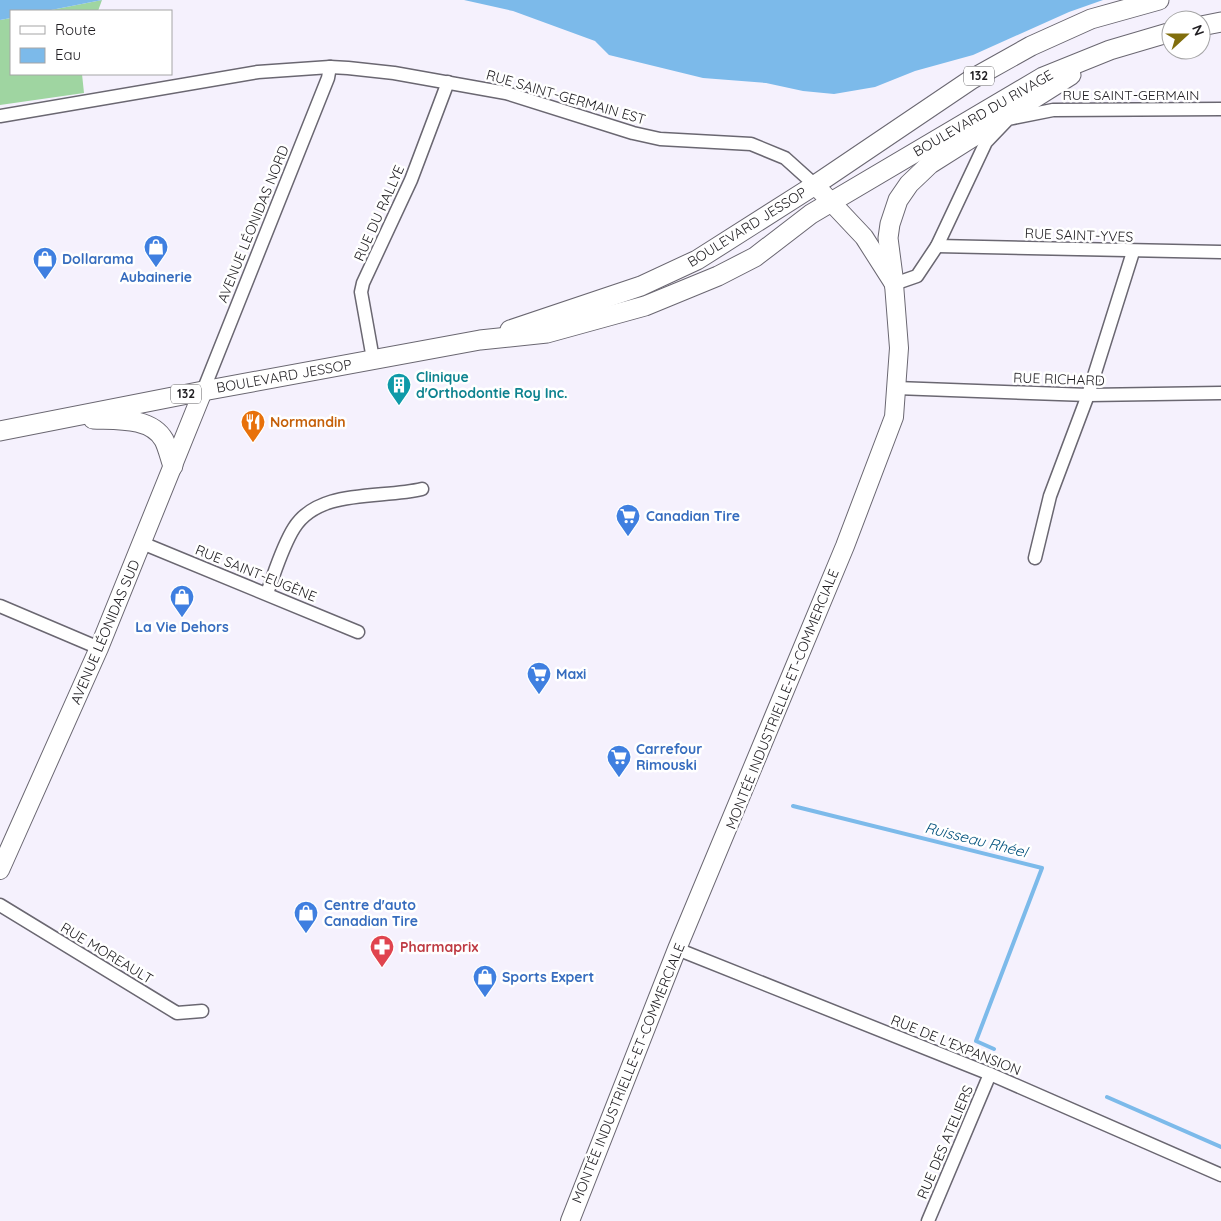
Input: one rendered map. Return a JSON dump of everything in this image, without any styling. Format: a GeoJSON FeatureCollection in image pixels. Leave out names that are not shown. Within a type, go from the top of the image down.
{"type":"FeatureCollection","features":[{"type":"Feature","properties":{"kind":"main road","name":"BOULEVARD DU RIVAGE"},"geometry":{"type":"LineString","coordinates":[[815,185],[972,80],[1031,46],[1091,19],[1159,0]]}},
{"type":"Feature","properties":{"kind":"main road","name":"BOULEVARD DU RIVAGE"},"geometry":{"type":"LineString","coordinates":[[832,202],[1043,77],[1110,50],[1161,35]]}},
{"type":"Feature","properties":{"kind":"main road"},"geometry":{"type":"LineString","coordinates":[[894,284],[888,238],[890,224],[898,200],[909,184],[930,164],[1110,50]]}},
{"type":"Feature","properties":{"kind":"main road","name":"MONTÉE INDUSTRIELLE-ET-COMMERCIALE"},"geometry":{"type":"LineString","coordinates":[[570,1221],[677,949],[789,684],[878,463],[894,417],[899,348],[894,284],[864,237],[815,185]]}},
{"type":"Feature","properties":{"kind":"main road","name":"BOULEVARD JESSOP"},"geometry":{"type":"LineString","coordinates":[[480,340],[641,286],[697,260],[815,185]]}},
{"type":"Feature","properties":{"kind":"main road","name":"BOULEVARD JESSOP"},"geometry":{"type":"LineString","coordinates":[[0,431],[373,359],[480,340],[547,333],[646,306],[718,276],[755,257],[811,214],[832,202]]}},
{"type":"Feature","properties":{"kind":"main road","name":"AVENUE LÉONIDAS SUD"},"geometry":{"type":"LineString","coordinates":[[0,870],[99,648],[203,391]]}},
{"type":"Feature","properties":{"kind":"main road"},"geometry":{"type":"LineString","coordinates":[[69,417],[136,422],[154,428],[164,440],[173,466]]}},
{"type":"Feature","properties":{"kind":"street","name":"RUE SAINT-GERMAIN EST"},"geometry":{"type":"LineString","coordinates":[[0,116],[258,72],[330,67],[394,73],[506,93],[633,133],[660,139],[751,144],[785,158],[815,185]]}},
{"type":"Feature","properties":{"kind":"street","name":"AVENUE LÉONIDAS NORD"},"geometry":{"type":"LineString","coordinates":[[203,391],[328,78],[330,67]]}},
{"type":"Feature","properties":{"kind":"street","name":"RUE DU RALLYE"},"geometry":{"type":"LineString","coordinates":[[373,359],[361,292],[363,284],[411,180],[448,82]]}},
{"type":"Feature","properties":{"kind":"street","name":"RUE SAINT-GERMAIN"},"geometry":{"type":"LineString","coordinates":[[894,284],[917,276],[937,246],[986,142],[1008,119],[1053,110],[1221,109]]}},
{"type":"Feature","properties":{"kind":"street","name":"RUE SAINT-YVES"},"geometry":{"type":"LineString","coordinates":[[937,246],[1133,252],[1221,252]]}},
{"type":"Feature","properties":{"kind":"street"},"geometry":{"type":"LineString","coordinates":[[1035,558],[1050,496],[1088,395],[1133,252]]}},
{"type":"Feature","properties":{"kind":"street","name":"RUE RICHARD"},"geometry":{"type":"LineString","coordinates":[[896,388],[1088,395],[1221,393]]}},
{"type":"Feature","properties":{"kind":"street"},"geometry":{"type":"LineString","coordinates":[[267,593],[293,529],[314,508],[330,501],[399,495],[422,490]]}},
{"type":"Feature","properties":{"kind":"street","name":"RUE SAINT-EUGÈNE"},"geometry":{"type":"LineString","coordinates":[[142,544],[267,593],[358,632]]}},
{"type":"Feature","properties":{"kind":"street"},"geometry":{"type":"LineString","coordinates":[[0,606],[99,648]]}},
{"type":"Feature","properties":{"kind":"street","name":"RUE MOREAULT"},"geometry":{"type":"LineString","coordinates":[[0,905],[177,1013],[202,1011]]}},
{"type":"Feature","properties":{"kind":"street","name":"RUE DE L'EXPANSION"},"geometry":{"type":"LineString","coordinates":[[677,949],[990,1074],[1221,1175]]}},
{"type":"Feature","properties":{"kind":"street","name":"RUE DES ATELIERS"},"geometry":{"type":"LineString","coordinates":[[928,1221],[990,1074]]}},
{"type":"Feature","properties":{"kind":"green space"},"geometry":{"type":"Polygon","coordinates":[[[102,0],[98,10],[51,10],[102,0]]]}},
{"type":"Feature","properties":{"kind":"green space"},"geometry":{"type":"Polygon","coordinates":[[[10,18],[10,75],[82,75],[84,93],[0,105],[0,20],[10,18]]]}},
{"type":"Feature","properties":{"kind":"water"},"geometry":{"type":"Polygon","coordinates":[[[0,0],[102,0],[51,10],[10,10],[10,18],[0,20],[0,0]]]}},
{"type":"Feature","properties":{"kind":"water"},"geometry":{"type":"Polygon","coordinates":[[[464,0],[1103,0],[1069,12],[973,55],[915,71],[875,87],[834,94],[803,91],[766,83],[703,78],[609,55],[595,41],[513,11],[464,0]]]}},
{"type":"Feature","properties":{"kind":"waterway","name":"Ruisseau Rhéel"},"geometry":{"type":"LineString","coordinates":[[793,806],[1042,868],[976,1041],[994,1049]]}},
{"type":"Feature","properties":{"kind":"waterway","name":"Ruisseau Rhéel"},"geometry":{"type":"LineString","coordinates":[[1107,1097],[1221,1147]]}},
{"type":"Feature","properties":{"kind":"place","name":"Aubainerie"},"geometry":{"type":"Point","coordinates":[156,268]}},
{"type":"Feature","properties":{"kind":"place","name":"Dollarama"},"geometry":{"type":"Point","coordinates":[45,280]}},
{"type":"Feature","properties":{"kind":"place","name":"Clinique d'Orthodontie Roy Inc."},"geometry":{"type":"Point","coordinates":[399,406]}},
{"type":"Feature","properties":{"kind":"place","name":"Normandin"},"geometry":{"type":"Point","coordinates":[253,443]}},
{"type":"Feature","properties":{"kind":"place","name":"Canadian Tire"},"geometry":{"type":"Point","coordinates":[628,537]}},
{"type":"Feature","properties":{"kind":"place","name":"La Vie Dehors"},"geometry":{"type":"Point","coordinates":[182,618]}},
{"type":"Feature","properties":{"kind":"place","name":"Maxi"},"geometry":{"type":"Point","coordinates":[539,695]}},
{"type":"Feature","properties":{"kind":"place","name":"Carrefour Rimouski"},"geometry":{"type":"Point","coordinates":[619,778]}},
{"type":"Feature","properties":{"kind":"place","name":"Centre d'auto Canadian Tire"},"geometry":{"type":"Point","coordinates":[306,934]}},
{"type":"Feature","properties":{"kind":"place","name":"Pharmaprix"},"geometry":{"type":"Point","coordinates":[382,968]}},
{"type":"Feature","properties":{"kind":"place","name":"Sports Expert"},"geometry":{"type":"Point","coordinates":[485,998]}}]}
